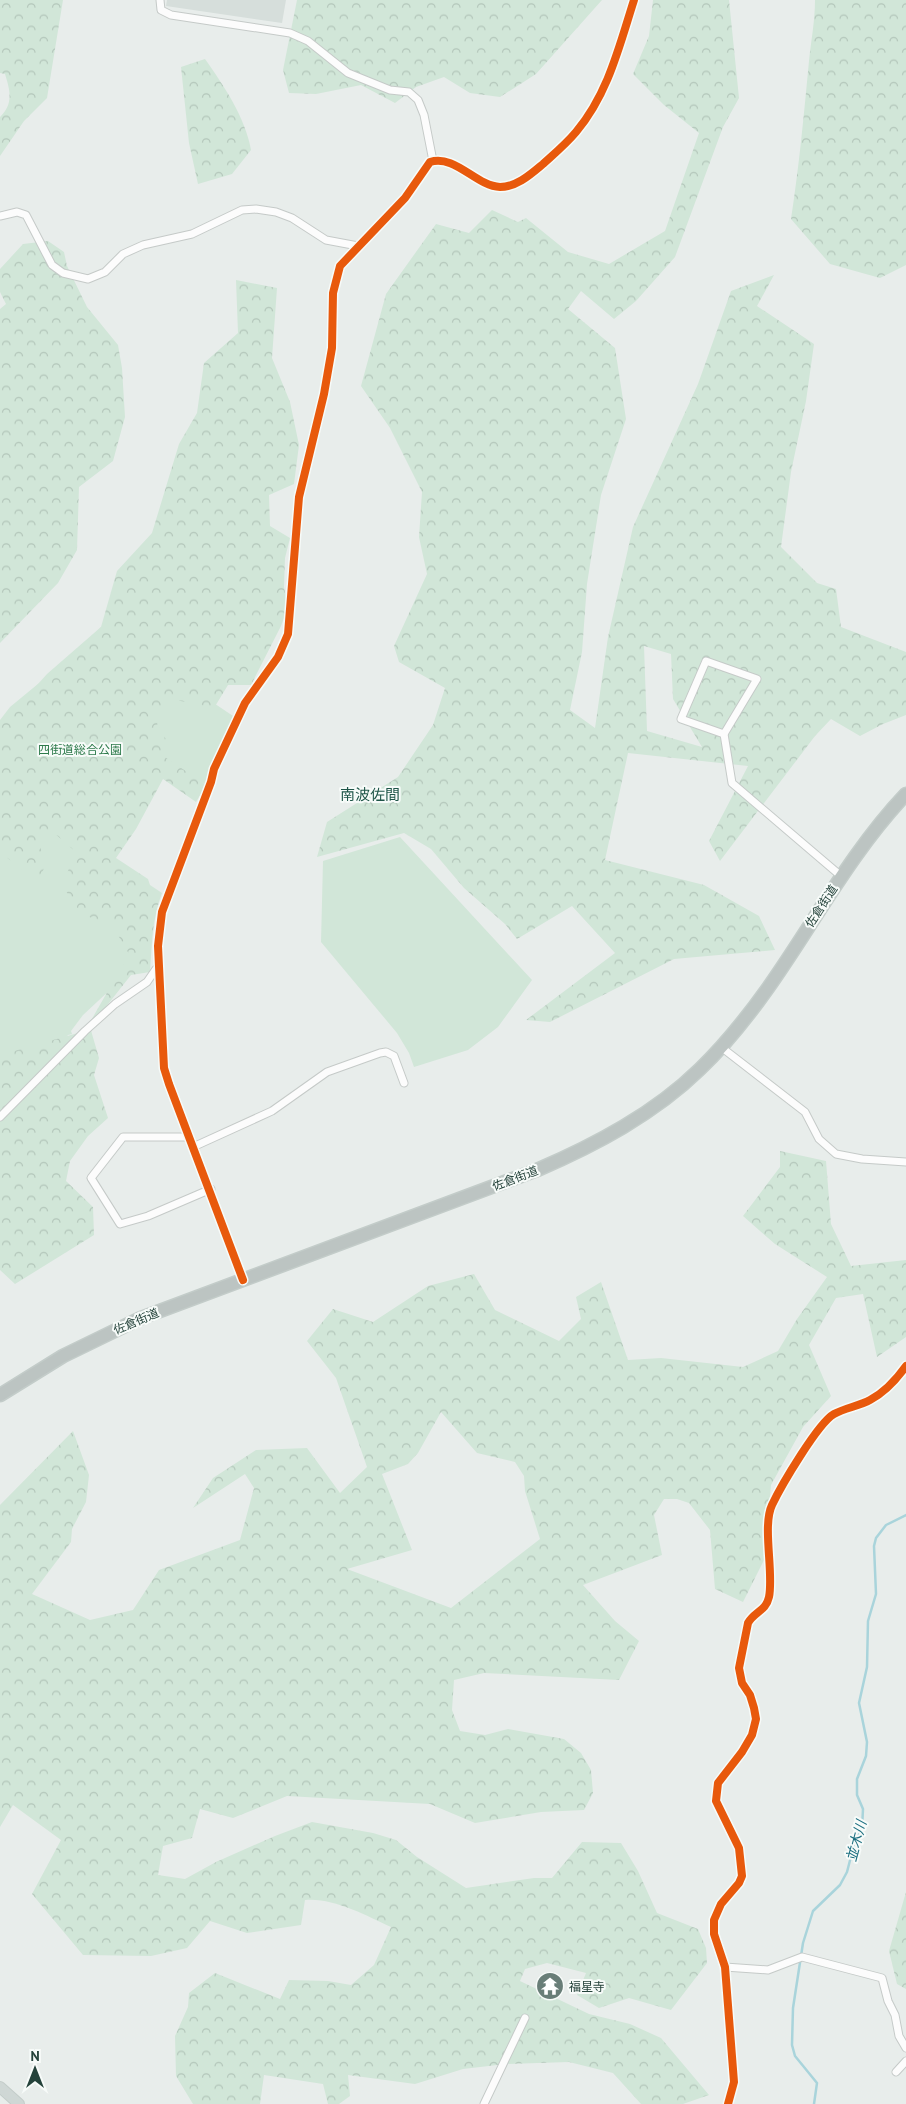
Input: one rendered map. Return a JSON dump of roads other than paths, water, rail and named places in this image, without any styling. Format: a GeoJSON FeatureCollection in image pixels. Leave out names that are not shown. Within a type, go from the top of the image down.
{"type":"FeatureCollection","features":[{"type":"Feature","properties":{"kind":"highway","name":"佐倉街道"},"geometry":{"type":"LineString","coordinates":[[0,1395],[63,1356],[141,1318],[537,1170],[578,1152],[612,1133],[662,1100],[699,1070],[721,1048],[768,988],[872,832],[906,794]]}},
{"type":"Feature","properties":{"kind":"main road"},"geometry":{"type":"LineString","coordinates":[[0,2087],[19,2104]]}},
{"type":"Feature","properties":{"kind":"street"},"geometry":{"type":"LineString","coordinates":[[160,0],[161,10],[171,14],[290,33],[308,41],[348,72],[390,90],[409,92],[418,100],[424,115],[434,161]]}},
{"type":"Feature","properties":{"kind":"street"},"geometry":{"type":"LineString","coordinates":[[244,1280],[164,1068],[158,946],[162,912],[212,782],[214,769],[245,703],[278,658],[288,634],[299,497],[324,394],[332,348],[333,293],[340,266],[405,198],[425,167],[434,161],[443,161],[492,186],[499,187],[517,183],[532,173],[576,132],[605,87],[612,71],[634,0]]}},
{"type":"Feature","properties":{"kind":"street"},"geometry":{"type":"LineString","coordinates":[[0,216],[17,212],[26,215],[52,265],[63,273],[88,279],[105,272],[123,254],[136,248],[192,234],[242,210],[256,209],[276,212],[292,218],[326,240],[358,246]]}},
{"type":"Feature","properties":{"kind":"street"},"geometry":{"type":"LineString","coordinates":[[724,734],[681,718],[706,661],[757,679],[724,734],[732,783],[841,876]]}},
{"type":"Feature","properties":{"kind":"street"},"geometry":{"type":"LineString","coordinates":[[0,1117],[85,1031],[115,1004],[147,982],[156,969],[160,970]]}},
{"type":"Feature","properties":{"kind":"street"},"geometry":{"type":"LineString","coordinates":[[721,1048],[805,1112],[818,1139],[836,1154],[862,1159],[906,1162]]}},
{"type":"Feature","properties":{"kind":"street"},"geometry":{"type":"LineString","coordinates":[[193,1147],[272,1111],[327,1072],[380,1053],[386,1052],[394,1056],[404,1083]]}},
{"type":"Feature","properties":{"kind":"street"},"geometry":{"type":"LineString","coordinates":[[189,1138],[123,1137],[91,1178],[120,1224],[148,1216],[210,1189]]}},
{"type":"Feature","properties":{"kind":"street"},"geometry":{"type":"LineString","coordinates":[[728,2104],[734,2082],[725,1967],[714,1934],[714,1920],[721,1904],[739,1883],[742,1876],[739,1848],[716,1801],[718,1784],[752,1735],[756,1719],[754,1708],[742,1683],[739,1668],[748,1622],[762,1611],[769,1596],[769,1519],[771,1507],[796,1462],[833,1414],[870,1400],[892,1384],[906,1366]]}},
{"type":"Feature","properties":{"kind":"street"},"geometry":{"type":"LineString","coordinates":[[725,1967],[768,1970],[775,1969],[799,1957],[882,1978],[888,2001],[895,2015],[899,2036],[906,2048]]}},
{"type":"Feature","properties":{"kind":"street"},"geometry":{"type":"LineString","coordinates":[[484,2104],[525,2018]]}},
{"type":"Feature","properties":{"kind":"street"},"geometry":{"type":"LineString","coordinates":[[896,2072],[906,2061]]}},
{"type":"Feature","properties":{"kind":"waterway","name":"並木川"},"geometry":{"type":"LineString","coordinates":[[814,2104],[817,2083],[795,2056],[792,2045],[793,2008],[803,1943],[813,1911],[840,1885],[847,1872],[855,1841],[862,1829],[863,1809],[857,1795],[857,1779],[866,1756],[867,1742],[859,1703],[867,1667],[868,1621],[876,1594],[874,1546],[876,1538],[886,1525],[906,1515]]}},
{"type":"Feature","properties":{"kind":"place","name":"福星寺"},"geometry":{"type":"Point","coordinates":[550,1986]}},
{"type":"Feature","properties":{"kind":"district","name":"南波佐間"},"geometry":{"type":"Point","coordinates":[370,794]}},
{"type":"Feature","properties":{"kind":"park label","name":"四街道総合公園"},"geometry":{"type":"Point","coordinates":[80,749]}}]}
